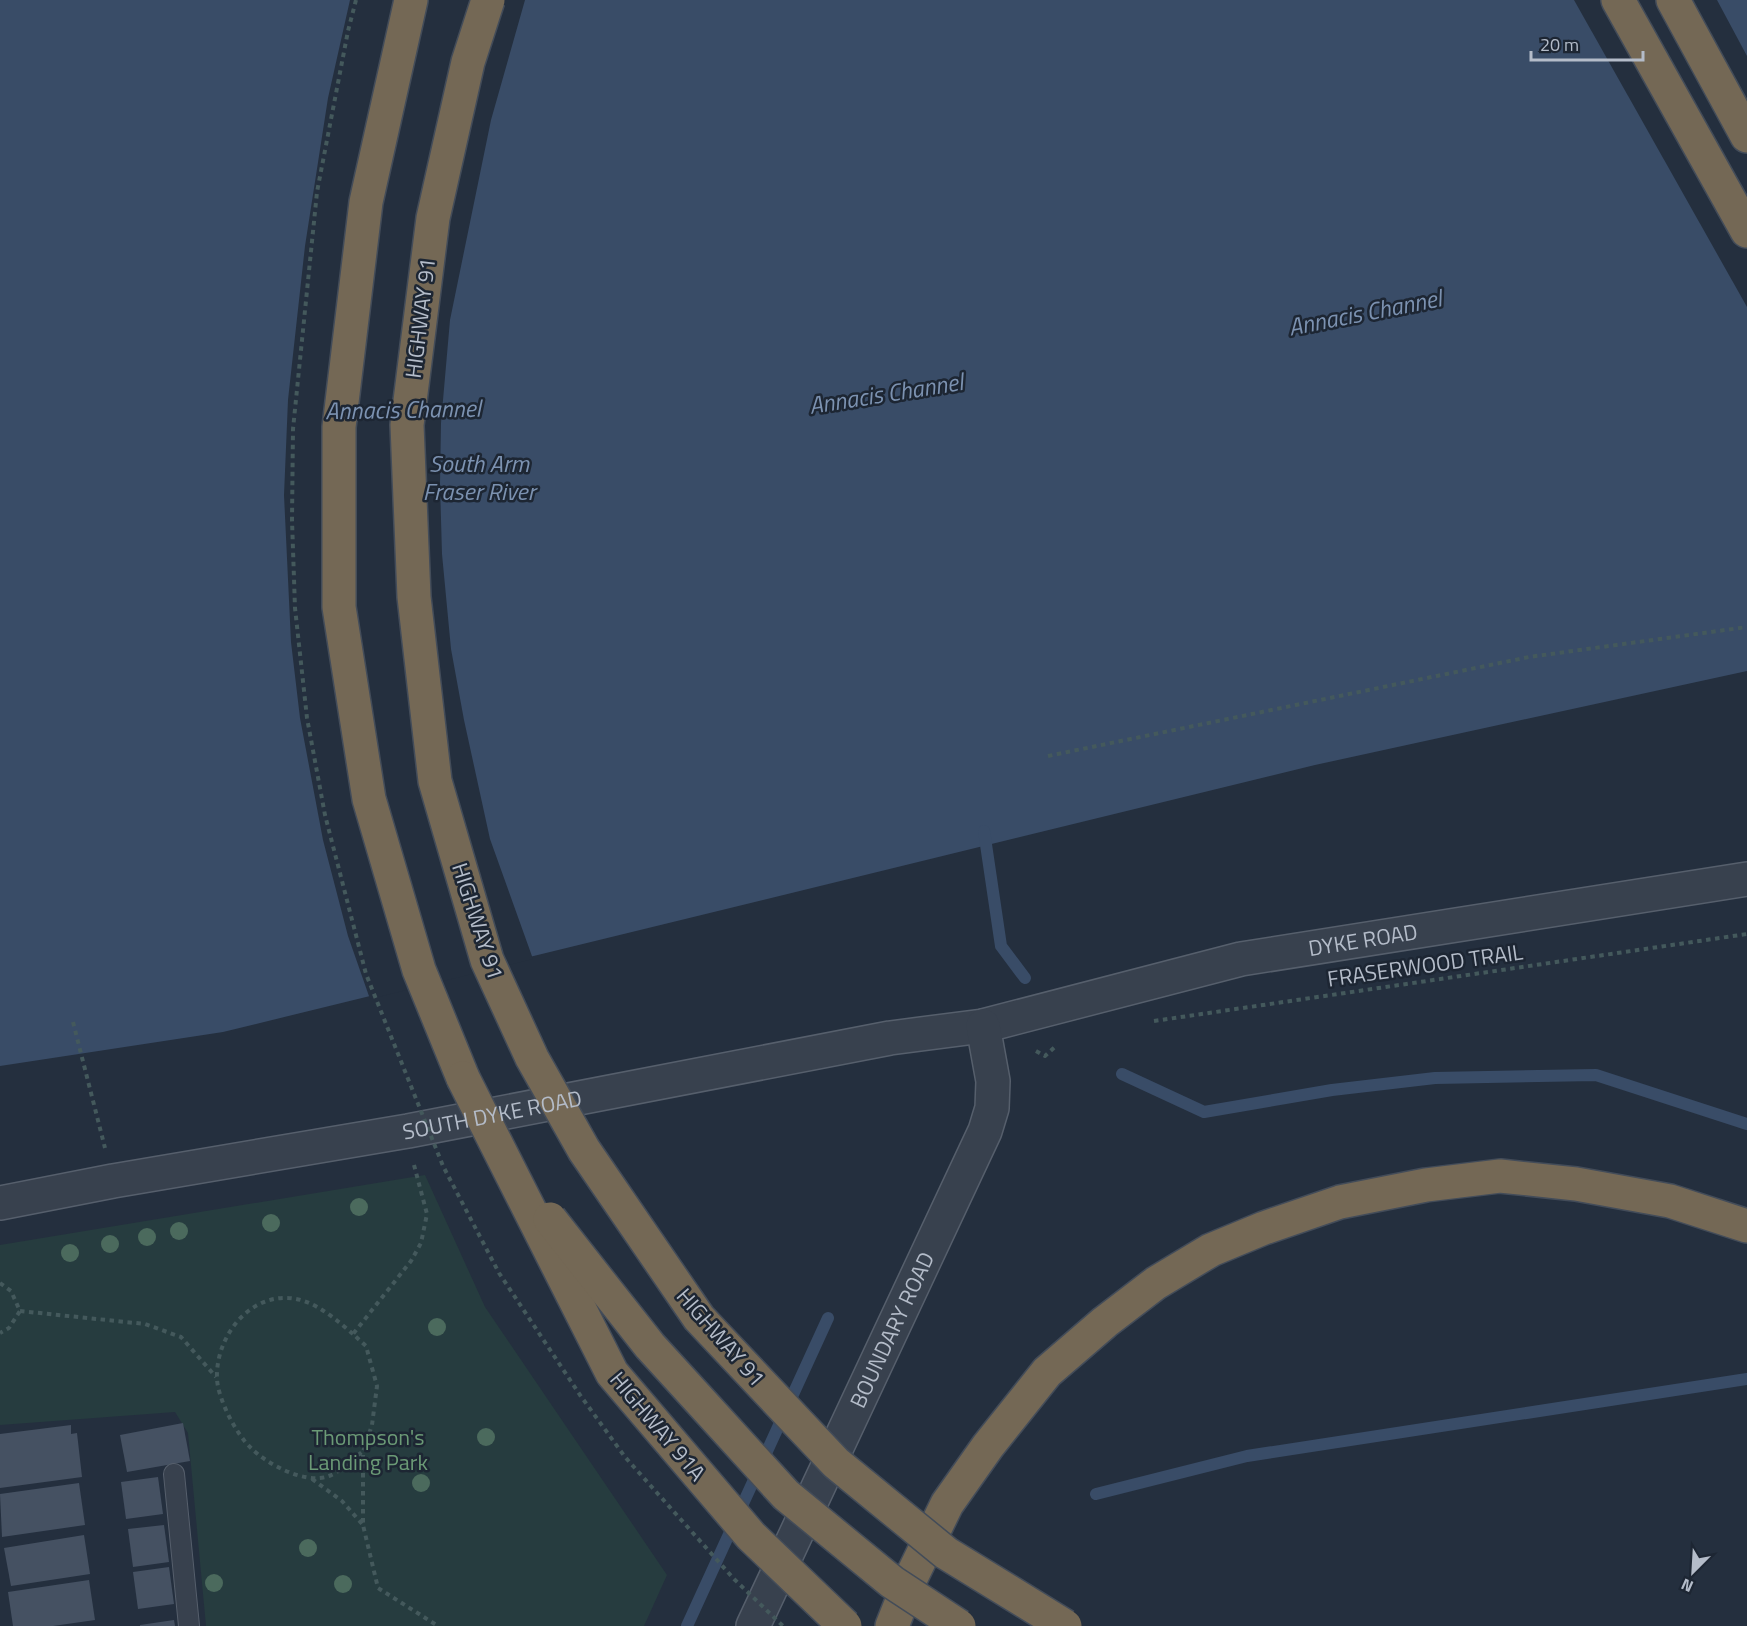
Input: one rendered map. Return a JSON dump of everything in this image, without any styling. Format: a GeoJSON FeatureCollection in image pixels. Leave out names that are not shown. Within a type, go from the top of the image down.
{"type":"FeatureCollection","features":[{"type":"Feature","properties":{"kind":"highway"},"geometry":{"type":"LineString","coordinates":[[411,0],[366,202],[339,427],[339,607],[369,800],[419,970],[463,1077],[503,1159],[650,1346],[786,1495],[892,1582],[959,1626]]}},
{"type":"Feature","properties":{"kind":"highway","name":"HIGHWAY 91"},"geometry":{"type":"LineString","coordinates":[[488,0],[468,62],[433,218],[407,425],[414,597],[435,781],[487,960],[532,1058],[585,1150],[699,1318],[836,1463],[946,1552],[1065,1626]]}},
{"type":"Feature","properties":{"kind":"highway"},"geometry":{"type":"LineString","coordinates":[[1618,0],[1747,231]]}},
{"type":"Feature","properties":{"kind":"highway"},"geometry":{"type":"LineString","coordinates":[[1673,0],[1747,136]]}},
{"type":"Feature","properties":{"kind":"highway","name":"HIGHWAY 91A"},"geometry":{"type":"LineString","coordinates":[[503,1159],[612,1373],[751,1536],[845,1626]]}},
{"type":"Feature","properties":{"kind":"highway"},"geometry":{"type":"LineString","coordinates":[[892,1626],[911,1578],[947,1504],[988,1446],[1047,1372],[1105,1322],[1156,1283],[1211,1250],[1264,1228],[1340,1202],[1426,1185],[1500,1176],[1576,1184],[1670,1202],[1747,1226]]}},
{"type":"Feature","properties":{"kind":"street","name":"DYKE ROAD"},"geometry":{"type":"LineString","coordinates":[[983,1026],[1241,959],[1747,879]]}},
{"type":"Feature","properties":{"kind":"street","name":"SOUTH DYKE ROAD"},"geometry":{"type":"LineString","coordinates":[[0,1203],[113,1181],[408,1131],[890,1038],[983,1026]]}},
{"type":"Feature","properties":{"kind":"street","name":"BOUNDARY ROAD"},"geometry":{"type":"LineString","coordinates":[[753,1626],[985,1131],[992,1108],[993,1081],[983,1026]]}},
{"type":"Feature","properties":{"kind":"lane"},"geometry":{"type":"LineString","coordinates":[[174,1474],[189,1626]]}},
{"type":"Feature","properties":{"kind":"path"},"geometry":{"type":"LineString","coordinates":[[1048,756],[1529,657],[1747,627]]}},
{"type":"Feature","properties":{"kind":"path","name":"FRASERWOOD TRAIL"},"geometry":{"type":"LineString","coordinates":[[1153,1022],[1747,934]]}},
{"type":"Feature","properties":{"kind":"path"},"geometry":{"type":"LineString","coordinates":[[73,1022],[113,1181]]}},
{"type":"Feature","properties":{"kind":"path"},"geometry":{"type":"LineString","coordinates":[[354,1334],[411,1261],[421,1243],[427,1214],[416,1176],[408,1131]]}},
{"type":"Feature","properties":{"kind":"path"},"geometry":{"type":"LineString","coordinates":[[0,1283],[11,1291],[20,1311]]}},
{"type":"Feature","properties":{"kind":"path"},"geometry":{"type":"LineString","coordinates":[[217,1378],[221,1348],[234,1323],[252,1308],[275,1298],[304,1301],[333,1317],[366,1346],[377,1386],[372,1425],[363,1452],[363,1525],[378,1588],[438,1626]]}},
{"type":"Feature","properties":{"kind":"path"},"geometry":{"type":"LineString","coordinates":[[0,1333],[9,1328],[20,1311]]}},
{"type":"Feature","properties":{"kind":"path"},"geometry":{"type":"LineString","coordinates":[[20,1311],[145,1324],[181,1337],[217,1378],[229,1417],[250,1448],[286,1472],[311,1479],[342,1501],[363,1525]]}},
{"type":"Feature","properties":{"kind":"path"},"geometry":{"type":"LineString","coordinates":[[311,1479],[330,1476],[363,1452]]}},
{"type":"Feature","properties":{"kind":"green space","name":"Thompson's Landing Park"},"geometry":{"type":"Polygon","coordinates":[[[425,1175],[485,1307],[667,1575],[644,1626],[206,1626],[188,1433],[175,1412],[0,1425],[0,1245],[425,1175]]]}},
{"type":"Feature","properties":{"kind":"water","name":"South Arm Fraser River"},"geometry":{"type":"Polygon","coordinates":[[[0,0],[1747,0],[1747,671],[1315,765],[223,1032],[0,1066],[0,0]]]}},
{"type":"Feature","properties":{"kind":"pier"},"geometry":{"type":"Polygon","coordinates":[[[350,0],[525,0],[491,120],[450,320],[441,423],[440,484],[442,554],[451,649],[464,720],[490,839],[533,959],[370,999],[348,936],[323,840],[300,718],[291,642],[284,495],[288,400],[305,246],[328,98],[350,0]]]}},
{"type":"Feature","properties":{"kind":"pier"},"geometry":{"type":"Polygon","coordinates":[[[1574,0],[1717,0],[1747,56],[1747,307],[1574,0]]]}},
{"type":"Feature","properties":{"kind":"building"},"geometry":{"type":"Polygon","coordinates":[[[183,1423],[190,1461],[127,1472],[120,1435],[183,1423]]]}},
{"type":"Feature","properties":{"kind":"building"},"geometry":{"type":"Polygon","coordinates":[[[71,1425],[71,1434],[77,1433],[82,1477],[0,1488],[0,1434],[71,1425]]]}},
{"type":"Feature","properties":{"kind":"building"},"geometry":{"type":"Polygon","coordinates":[[[158,1477],[163,1514],[126,1519],[121,1482],[158,1477]]]}},
{"type":"Feature","properties":{"kind":"building"},"geometry":{"type":"Polygon","coordinates":[[[79,1483],[85,1525],[2,1537],[0,1494],[79,1483]]]}},
{"type":"Feature","properties":{"kind":"building"},"geometry":{"type":"Polygon","coordinates":[[[164,1525],[169,1562],[133,1567],[128,1529],[164,1525]]]}},
{"type":"Feature","properties":{"kind":"building"},"geometry":{"type":"Polygon","coordinates":[[[84,1535],[90,1574],[11,1586],[4,1548],[84,1535]]]}},
{"type":"Feature","properties":{"kind":"building"},"geometry":{"type":"Polygon","coordinates":[[[169,1567],[174,1604],[138,1609],[133,1572],[169,1567]]]}},
{"type":"Feature","properties":{"kind":"building"},"geometry":{"type":"Polygon","coordinates":[[[89,1580],[95,1620],[53,1626],[13,1626],[8,1592],[89,1580]]]}},
{"type":"Feature","properties":{"kind":"building"},"geometry":{"type":"Polygon","coordinates":[[[174,1620],[175,1626],[140,1626],[140,1625],[174,1620]]]}},
{"type":"Feature","properties":{"kind":"waterway"},"geometry":{"type":"LineString","coordinates":[[984,831],[1001,946],[1025,978]]}},
{"type":"Feature","properties":{"kind":"waterway"},"geometry":{"type":"LineString","coordinates":[[1122,1074],[1204,1112],[1332,1090],[1435,1078],[1596,1075],[1747,1124]]}},
{"type":"Feature","properties":{"kind":"waterway"},"geometry":{"type":"LineString","coordinates":[[687,1626],[828,1318]]}},
{"type":"Feature","properties":{"kind":"waterway"},"geometry":{"type":"LineString","coordinates":[[1096,1494],[1247,1456],[1747,1379]]}},
{"type":"Feature","properties":{"kind":"water label","name":"Annacis Channel"},"geometry":{"type":"Point","coordinates":[1365,313]}},
{"type":"Feature","properties":{"kind":"water label","name":"Annacis Channel"},"geometry":{"type":"Point","coordinates":[886,394]}},
{"type":"Feature","properties":{"kind":"water label","name":"Annacis Channel"},"geometry":{"type":"Point","coordinates":[403,410]}}]}
